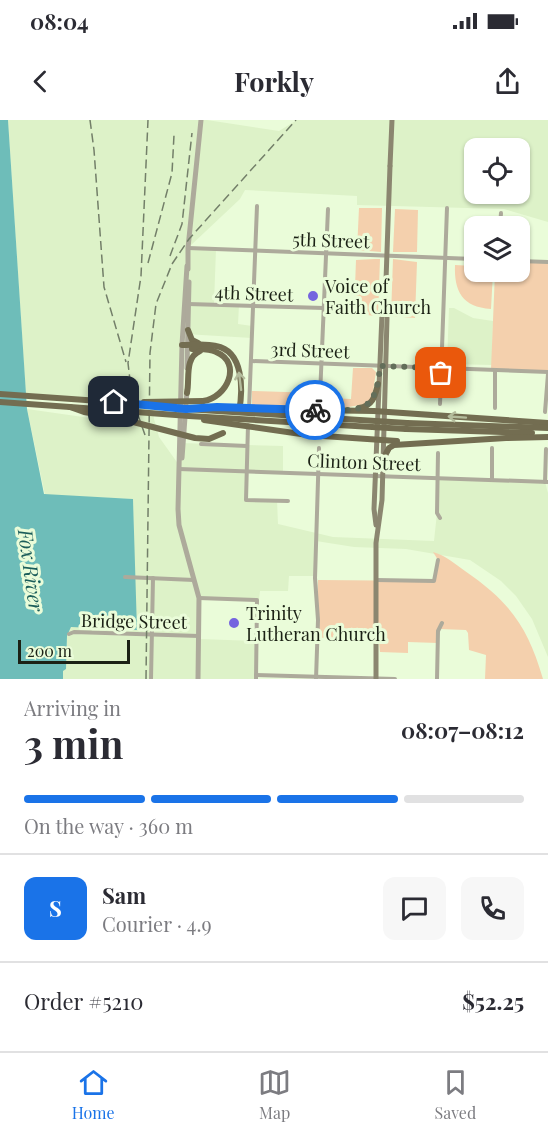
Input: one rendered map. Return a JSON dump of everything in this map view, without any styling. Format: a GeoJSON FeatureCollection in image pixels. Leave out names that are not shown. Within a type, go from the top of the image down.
{"type":"FeatureCollection","features":[{"type":"Feature","properties":{"kind":"main road"},"geometry":{"type":"LineString","coordinates":[[376,679],[375,476],[380,441],[387,315],[385,309],[392,120]]}},
{"type":"Feature","properties":{"kind":"main road"},"geometry":{"type":"LineString","coordinates":[[70,407],[84,412],[143,423],[195,438],[209,439],[223,433],[232,425],[239,412],[242,396],[236,363],[224,349],[194,342],[188,330]]}},
{"type":"Feature","properties":{"kind":"main road"},"geometry":{"type":"LineString","coordinates":[[114,402],[206,400],[221,393],[229,381],[229,368],[225,359],[212,347],[185,347]]}},
{"type":"Feature","properties":{"kind":"main road"},"geometry":{"type":"LineString","coordinates":[[187,393],[191,358],[196,352],[212,347]]}},
{"type":"Feature","properties":{"kind":"main road"},"geometry":{"type":"LineString","coordinates":[[349,410],[369,405],[374,398],[383,366]]}},
{"type":"Feature","properties":{"kind":"main road"},"geometry":{"type":"LineString","coordinates":[[378,384],[381,411]]}},
{"type":"Feature","properties":{"kind":"main road"},"geometry":{"type":"LineString","coordinates":[[0,394],[114,402],[308,435],[425,442]]}},
{"type":"Feature","properties":{"kind":"main road"},"geometry":{"type":"LineString","coordinates":[[0,402],[548,436]]}},
{"type":"Feature","properties":{"kind":"main road"},"geometry":{"type":"LineString","coordinates":[[188,413],[217,407],[349,410],[548,423]]}},
{"type":"Feature","properties":{"kind":"main road"},"geometry":{"type":"LineString","coordinates":[[406,426],[548,428]]}},
{"type":"Feature","properties":{"kind":"main road"},"geometry":{"type":"LineString","coordinates":[[383,459],[389,447],[394,445],[548,436]]}},
{"type":"Feature","properties":{"kind":"main road"},"geometry":{"type":"LineString","coordinates":[[377,527],[381,510],[383,476],[380,441]]}},
{"type":"Feature","properties":{"kind":"street"},"geometry":{"type":"LineString","coordinates":[[179,467],[183,451],[187,393],[185,347],[188,330],[188,248],[201,120]]}},
{"type":"Feature","properties":{"kind":"street"},"geometry":{"type":"LineString","coordinates":[[257,206],[246,500],[288,501]]}},
{"type":"Feature","properties":{"kind":"street"},"geometry":{"type":"LineString","coordinates":[[440,404],[447,208]]}},
{"type":"Feature","properties":{"kind":"street"},"geometry":{"type":"LineString","coordinates":[[320,396],[328,209]]}},
{"type":"Feature","properties":{"kind":"street","name":"5th Street"},"geometry":{"type":"LineString","coordinates":[[188,248],[464,259]]}},
{"type":"Feature","properties":{"kind":"street"},"geometry":{"type":"LineString","coordinates":[[530,261],[548,262]]}},
{"type":"Feature","properties":{"kind":"street"},"geometry":{"type":"LineString","coordinates":[[187,304],[179,467],[179,525],[200,598],[198,679]]}},
{"type":"Feature","properties":{"kind":"street","name":"4th Street"},"geometry":{"type":"LineString","coordinates":[[187,304],[324,309]]}},
{"type":"Feature","properties":{"kind":"street","name":"3rd Street"},"geometry":{"type":"LineString","coordinates":[[251,361],[548,373]]}},
{"type":"Feature","properties":{"kind":"street"},"geometry":{"type":"LineString","coordinates":[[495,370],[495,408]]}},
{"type":"Feature","properties":{"kind":"street"},"geometry":{"type":"LineString","coordinates":[[545,412],[548,373]]}},
{"type":"Feature","properties":{"kind":"street"},"geometry":{"type":"LineString","coordinates":[[201,444],[247,446]]}},
{"type":"Feature","properties":{"kind":"street"},"geometry":{"type":"LineString","coordinates":[[316,678],[318,620],[315,578],[319,448]]}},
{"type":"Feature","properties":{"kind":"street"},"geometry":{"type":"LineString","coordinates":[[492,448],[492,480]]}},
{"type":"Feature","properties":{"kind":"street"},"geometry":{"type":"LineString","coordinates":[[546,449],[546,482]]}},
{"type":"Feature","properties":{"kind":"street"},"geometry":{"type":"LineString","coordinates":[[438,453],[437,513],[440,518]]}},
{"type":"Feature","properties":{"kind":"street","name":"Clinton Street"},"geometry":{"type":"LineString","coordinates":[[179,467],[546,482]]}},
{"type":"Feature","properties":{"kind":"street"},"geometry":{"type":"LineString","coordinates":[[376,580],[434,581],[438,560]]}},
{"type":"Feature","properties":{"kind":"street"},"geometry":{"type":"LineString","coordinates":[[125,578],[195,580]]}},
{"type":"Feature","properties":{"kind":"street"},"geometry":{"type":"LineString","coordinates":[[151,679],[153,578]]}},
{"type":"Feature","properties":{"kind":"street"},"geometry":{"type":"LineString","coordinates":[[200,598],[256,600],[256,677],[395,679]]}},
{"type":"Feature","properties":{"kind":"street"},"geometry":{"type":"LineString","coordinates":[[437,679],[438,631],[442,623]]}},
{"type":"Feature","properties":{"kind":"street","name":"Bridge Street"},"geometry":{"type":"LineString","coordinates":[[69,634],[74,632],[199,636]]}},
{"type":"Feature","properties":{"kind":"shaded area"},"geometry":{"type":"Polygon","coordinates":[[[8,120],[207,120],[279,131],[297,120],[548,120],[548,222],[504,209],[357,205],[357,196],[245,190],[240,199],[188,248],[216,249],[214,304],[239,305],[238,324],[252,326],[252,338],[185,334],[182,397],[152,402],[159,437],[179,465],[180,443],[283,446],[283,473],[246,472],[246,500],[277,500],[278,524],[333,537],[434,541],[437,478],[545,482],[548,493],[548,657],[532,619],[516,596],[501,581],[470,560],[406,549],[354,547],[316,541],[315,576],[289,576],[288,591],[260,591],[259,600],[199,598],[199,639],[256,641],[256,679],[63,679],[63,670],[66,669],[67,636],[71,627],[134,542],[133,499],[45,495],[27,409],[139,425],[128,402],[26,396],[8,120]]]}},
{"type":"Feature","properties":{"kind":"shaded area"},"geometry":{"type":"Polygon","coordinates":[[[359,208],[382,208],[381,252],[357,250],[359,208]]]}},
{"type":"Feature","properties":{"kind":"shaded area"},"geometry":{"type":"Polygon","coordinates":[[[395,209],[418,210],[417,252],[393,252],[395,209]]]}},
{"type":"Feature","properties":{"kind":"shaded area"},"geometry":{"type":"Polygon","coordinates":[[[380,259],[378,316],[354,314],[356,260],[380,259]]]}},
{"type":"Feature","properties":{"kind":"shaded area"},"geometry":{"type":"Polygon","coordinates":[[[393,259],[417,262],[415,318],[391,316],[393,259]]]}},
{"type":"Feature","properties":{"kind":"shaded area"},"geometry":{"type":"Polygon","coordinates":[[[530,261],[548,262],[548,372],[491,369],[495,282],[530,282],[530,261]]]}},
{"type":"Feature","properties":{"kind":"shaded area"},"geometry":{"type":"Polygon","coordinates":[[[455,265],[464,265],[464,282],[492,282],[491,309],[481,308],[467,301],[458,290],[455,265]]]}},
{"type":"Feature","properties":{"kind":"shaded area"},"geometry":{"type":"Polygon","coordinates":[[[449,308],[454,308],[473,318],[493,321],[492,365],[447,364],[449,308]]]}},
{"type":"Feature","properties":{"kind":"shaded area"},"geometry":{"type":"Polygon","coordinates":[[[353,368],[372,368],[376,372],[369,402],[329,408],[252,406],[252,391],[317,393],[316,399],[320,401],[325,398],[351,399],[353,368]]]}},
{"type":"Feature","properties":{"kind":"shaded area"},"geometry":{"type":"Polygon","coordinates":[[[433,552],[450,560],[481,582],[506,605],[524,630],[543,679],[485,679],[486,655],[469,650],[466,630],[439,629],[438,643],[408,642],[408,653],[380,652],[379,641],[347,641],[347,637],[316,638],[318,580],[434,581],[438,560],[433,552]]]}},
{"type":"Feature","properties":{"kind":"water","name":"Fox River"},"geometry":{"type":"Polygon","coordinates":[[[0,120],[8,120],[27,409],[44,494],[133,499],[137,630],[71,627],[67,636],[66,669],[63,671],[63,679],[0,679],[0,120]]]}},
{"type":"Feature","properties":{"kind":"railway"},"geometry":{"type":"LineString","coordinates":[[90,120],[104,287],[126,362]]}},
{"type":"Feature","properties":{"kind":"railway"},"geometry":{"type":"LineString","coordinates":[[145,435],[132,398],[128,363],[141,276],[148,120]]}},
{"type":"Feature","properties":{"kind":"railway"},"geometry":{"type":"LineString","coordinates":[[146,679],[150,353],[156,304],[172,264],[189,239],[296,120]]}},
{"type":"Feature","properties":{"kind":"railway"},"geometry":{"type":"LineString","coordinates":[[170,256],[182,224],[192,133]]}},
{"type":"Feature","properties":{"kind":"railway"},"geometry":{"type":"LineString","coordinates":[[148,263],[172,173],[174,135]]}},
{"type":"Feature","properties":{"kind":"way so far"},"geometry":{"type":"LineString","coordinates":[[315,410],[349,410],[369,405],[374,398],[378,384],[380,366],[441,368],[441,373]]}},
{"type":"Feature","properties":{"kind":"place","name":"Voice of Faith Church"},"geometry":{"type":"Point","coordinates":[313,296]}},
{"type":"Feature","properties":{"kind":"place","name":"Trinity Lutheran Church"},"geometry":{"type":"Point","coordinates":[234,623]}},
{"type":"Feature","properties":{"kind":"route"},"geometry":{"type":"LineString","coordinates":[[114,402],[186,409],[217,407],[315,410]]}}]}
